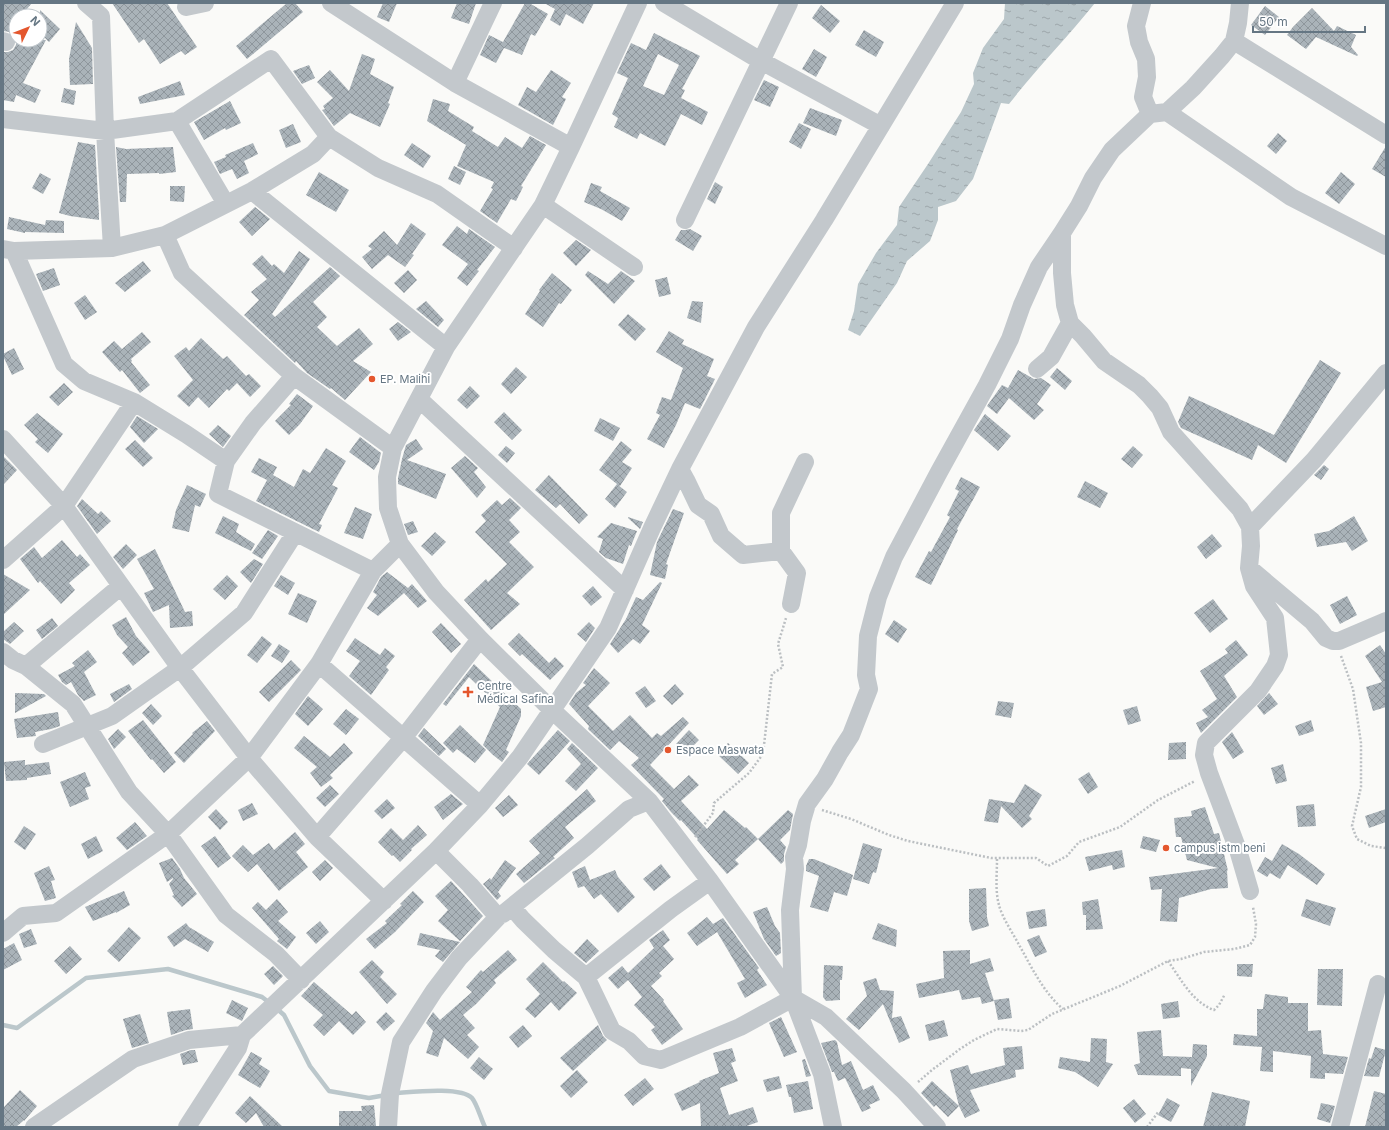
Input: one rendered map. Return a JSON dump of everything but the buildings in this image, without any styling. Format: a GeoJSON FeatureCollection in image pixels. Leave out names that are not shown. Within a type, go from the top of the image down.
{"type":"FeatureCollection","features":[{"type":"Feature","properties":{"kind":"street"},"geometry":{"type":"LineString","coordinates":[[86,3],[101,16],[105,131],[112,248]]}},
{"type":"Feature","properties":{"kind":"street"},"geometry":{"type":"LineString","coordinates":[[186,7],[206,3]]}},
{"type":"Feature","properties":{"kind":"street"},"geometry":{"type":"LineString","coordinates":[[331,3],[455,83],[571,147]]}},
{"type":"Feature","properties":{"kind":"street"},"geometry":{"type":"LineString","coordinates":[[455,83],[493,3]]}},
{"type":"Feature","properties":{"kind":"street"},"geometry":{"type":"LineString","coordinates":[[638,3],[543,205],[446,346],[393,448],[386,477],[388,508],[400,544],[436,592],[480,639],[552,710],[649,801],[688,842],[710,881],[793,998],[822,1074],[833,1127]]}},
{"type":"Feature","properties":{"kind":"street"},"geometry":{"type":"LineString","coordinates":[[664,3],[761,61],[881,126]]}},
{"type":"Feature","properties":{"kind":"street"},"geometry":{"type":"LineString","coordinates":[[685,220],[789,3]]}},
{"type":"Feature","properties":{"kind":"street"},"geometry":{"type":"LineString","coordinates":[[187,1127],[238,1048],[242,1035],[436,851],[480,805],[520,758],[608,628],[680,469],[756,327],[824,220],[956,3]]}},
{"type":"Feature","properties":{"kind":"street"},"geometry":{"type":"LineString","coordinates":[[1142,3],[1136,26],[1139,42],[1146,59],[1148,77],[1143,97],[1159,113],[1290,197],[1386,246]]}},
{"type":"Feature","properties":{"kind":"street"},"geometry":{"type":"LineString","coordinates":[[793,998],[791,906],[795,869],[794,857],[807,804],[825,779],[851,735],[869,689],[866,675],[868,636],[878,597],[894,557],[1010,339],[1022,305],[1039,267],[1079,206],[1093,178],[1112,150],[1193,88],[1234,41],[1240,3]]}},
{"type":"Feature","properties":{"kind":"street"},"geometry":{"type":"LineString","coordinates":[[1234,41],[1386,134]]}},
{"type":"Feature","properties":{"kind":"street"},"geometry":{"type":"LineString","coordinates":[[3,119],[105,131],[177,121],[271,59],[329,137],[378,168],[437,194],[514,248]]}},
{"type":"Feature","properties":{"kind":"street"},"geometry":{"type":"LineString","coordinates":[[177,121],[226,204]]}},
{"type":"Feature","properties":{"kind":"street"},"geometry":{"type":"LineString","coordinates":[[226,461],[134,402],[84,381],[64,364],[8,250],[112,248],[165,235],[252,192],[313,154],[329,137]]}},
{"type":"Feature","properties":{"kind":"street"},"geometry":{"type":"LineString","coordinates":[[252,192],[446,346]]}},
{"type":"Feature","properties":{"kind":"street"},"geometry":{"type":"LineString","coordinates":[[543,205],[634,267]]}},
{"type":"Feature","properties":{"kind":"street"},"geometry":{"type":"LineString","coordinates":[[1062,234],[1062,273],[1065,305],[1070,323],[1104,361],[1139,385],[1150,396],[1160,408],[1164,420],[1171,432],[1240,510],[1250,528],[1251,546],[1249,568],[1254,586],[1275,618],[1279,655],[1275,666],[1258,691],[1206,744],[1204,755],[1209,773],[1238,850],[1250,891]]}},
{"type":"Feature","properties":{"kind":"street"},"geometry":{"type":"LineString","coordinates":[[165,235],[182,273],[294,376],[393,448]]}},
{"type":"Feature","properties":{"kind":"street"},"geometry":{"type":"LineString","coordinates":[[1037,369],[1051,357],[1070,323]]}},
{"type":"Feature","properties":{"kind":"street"},"geometry":{"type":"LineString","coordinates":[[1250,528],[1314,460],[1386,373]]}},
{"type":"Feature","properties":{"kind":"street"},"geometry":{"type":"LineString","coordinates":[[294,376],[253,423],[226,461],[218,494],[373,571]]}},
{"type":"Feature","properties":{"kind":"street"},"geometry":{"type":"LineString","coordinates":[[419,400],[625,590]]}},
{"type":"Feature","properties":{"kind":"street"},"geometry":{"type":"LineString","coordinates":[[3,560],[64,506],[134,402]]}},
{"type":"Feature","properties":{"kind":"street"},"geometry":{"type":"LineString","coordinates":[[3,438],[64,506],[180,668],[249,758],[317,837],[384,901]]}},
{"type":"Feature","properties":{"kind":"street"},"geometry":{"type":"LineString","coordinates":[[790,604],[797,573],[781,551],[781,513],[805,462]]}},
{"type":"Feature","properties":{"kind":"street"},"geometry":{"type":"LineString","coordinates":[[680,469],[698,506],[711,514],[720,536],[743,555],[781,551]]}},
{"type":"Feature","properties":{"kind":"street"},"geometry":{"type":"LineString","coordinates":[[43,744],[112,716],[180,668],[244,613],[295,533]]}},
{"type":"Feature","properties":{"kind":"street"},"geometry":{"type":"LineString","coordinates":[[3,933],[23,916],[56,913],[168,834],[249,758],[319,664],[373,571],[400,544]]}},
{"type":"Feature","properties":{"kind":"street"},"geometry":{"type":"LineString","coordinates":[[1249,568],[1312,621],[1326,638],[1333,641],[1339,641],[1386,621]]}},
{"type":"Feature","properties":{"kind":"street"},"geometry":{"type":"LineString","coordinates":[[26,666],[121,586]]}},
{"type":"Feature","properties":{"kind":"street"},"geometry":{"type":"LineString","coordinates":[[317,837],[404,737],[480,639]]}},
{"type":"Feature","properties":{"kind":"street"},"geometry":{"type":"LineString","coordinates":[[3,652],[13,660],[26,666],[73,704],[129,792],[168,834],[226,915],[276,954],[301,980]]}},
{"type":"Feature","properties":{"kind":"street"},"geometry":{"type":"LineString","coordinates":[[319,664],[480,805]]}},
{"type":"Feature","properties":{"kind":"street"},"geometry":{"type":"LineString","coordinates":[[388,1127],[390,1094],[401,1042],[434,991],[459,958],[505,912],[592,842],[629,809],[649,801]]}},
{"type":"Feature","properties":{"kind":"street"},"geometry":{"type":"LineString","coordinates":[[436,851],[470,885],[505,912],[523,920],[554,950],[586,977],[612,1031],[629,1042],[644,1056],[661,1060],[740,1027],[793,998]]}},
{"type":"Feature","properties":{"kind":"street"},"geometry":{"type":"LineString","coordinates":[[586,977],[710,881]]}},
{"type":"Feature","properties":{"kind":"street"},"geometry":{"type":"LineString","coordinates":[[1340,1127],[1378,984]]}},
{"type":"Feature","properties":{"kind":"street"},"geometry":{"type":"LineString","coordinates":[[793,998],[826,1017],[904,1091],[937,1127]]}},
{"type":"Feature","properties":{"kind":"street"},"geometry":{"type":"LineString","coordinates":[[34,1127],[133,1058],[189,1040],[242,1035]]}},
{"type":"Feature","properties":{"kind":"path"},"geometry":{"type":"LineString","coordinates":[[688,842],[713,813],[714,803],[748,773],[763,754],[772,674],[783,667],[778,644],[790,604]]}},
{"type":"Feature","properties":{"kind":"path"},"geometry":{"type":"LineString","coordinates":[[1333,641],[1344,661],[1353,689],[1361,743],[1361,787],[1352,826],[1357,839],[1371,846],[1386,848]]}},
{"type":"Feature","properties":{"kind":"path"},"geometry":{"type":"LineString","coordinates":[[807,804],[908,841],[958,850],[981,857],[997,859],[1036,858],[1048,866],[1067,856],[1079,842],[1120,827],[1158,800],[1209,773]]}},
{"type":"Feature","properties":{"kind":"path"},"geometry":{"type":"LineString","coordinates":[[997,859],[999,905],[1010,930],[1040,982],[1049,995],[1063,1009]]}},
{"type":"Feature","properties":{"kind":"path"},"geometry":{"type":"LineString","coordinates":[[904,1091],[974,1040],[997,1029],[1021,1031],[1028,1030],[1052,1014],[1120,986],[1168,961],[1181,959],[1204,952],[1234,949],[1250,945],[1255,937],[1256,924],[1250,891]]}},
{"type":"Feature","properties":{"kind":"path"},"geometry":{"type":"LineString","coordinates":[[1168,961],[1192,996],[1205,1007],[1214,1010],[1220,1005],[1225,994]]}},
{"type":"Feature","properties":{"kind":"path"},"geometry":{"type":"LineString","coordinates":[[1148,1127],[1159,1111]]}},
{"type":"Feature","properties":{"kind":"water"},"geometry":{"type":"Polygon","coordinates":[[[1005,3],[1095,3],[1009,104],[1001,103],[973,179],[956,201],[938,207],[938,220],[930,241],[907,261],[897,283],[860,336],[848,330],[854,311],[858,284],[876,253],[897,225],[899,207],[961,112],[974,84],[973,73],[983,48],[1004,19],[1005,3]]]}},
{"type":"Feature","properties":{"kind":"waterway"},"geometry":{"type":"LineString","coordinates":[[3,1025],[17,1028],[86,978],[168,969],[262,997],[271,1004]]}},
{"type":"Feature","properties":{"kind":"waterway"},"geometry":{"type":"LineString","coordinates":[[276,1008],[284,1015],[310,1066],[329,1091],[369,1098],[386,1095]]}},
{"type":"Feature","properties":{"kind":"waterway"},"geometry":{"type":"LineString","coordinates":[[395,1093],[447,1091],[466,1094],[474,1101],[485,1127]]}},
{"type":"Feature","properties":{"kind":"place","name":"EP. Malihi"},"geometry":{"type":"Point","coordinates":[372,379]}},
{"type":"Feature","properties":{"kind":"place","name":"Centre Médical Safina"},"geometry":{"type":"Point","coordinates":[468,692]}},
{"type":"Feature","properties":{"kind":"place","name":"Espace Maswata"},"geometry":{"type":"Point","coordinates":[668,750]}},
{"type":"Feature","properties":{"kind":"place","name":"campus istm beni"},"geometry":{"type":"Point","coordinates":[1166,848]}}]}
